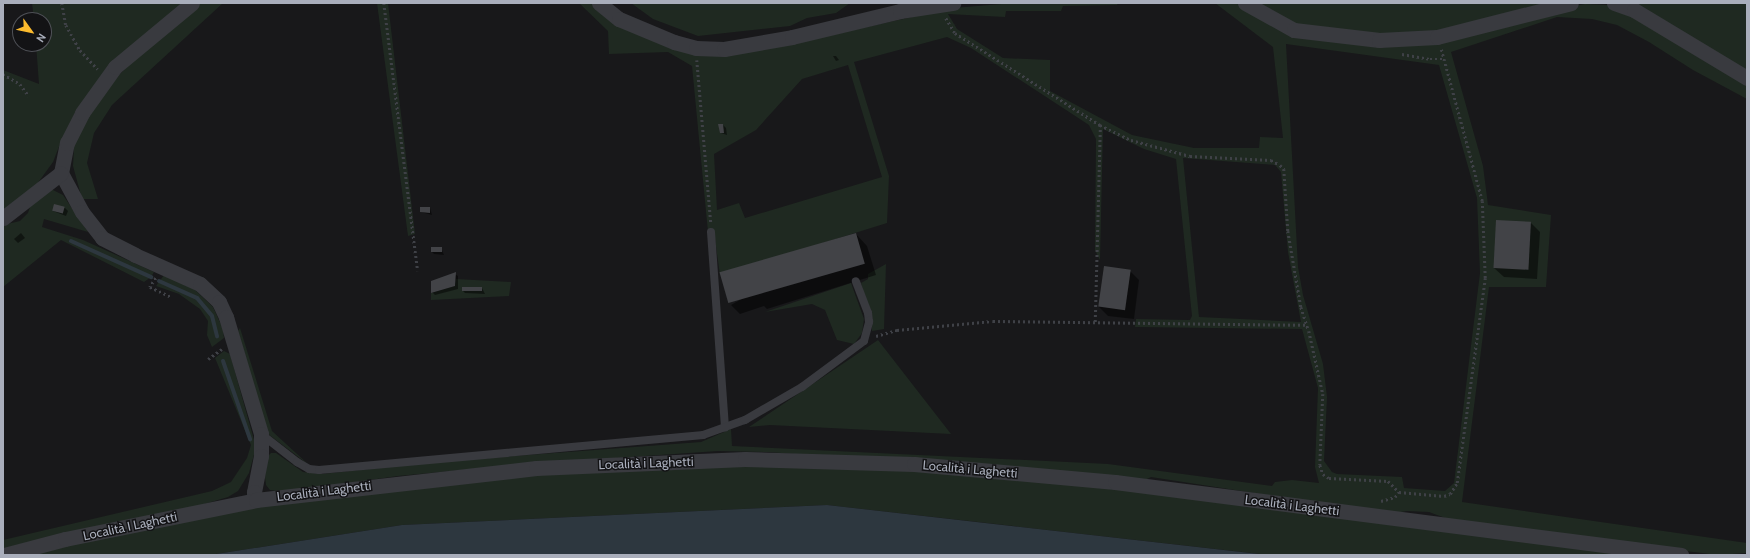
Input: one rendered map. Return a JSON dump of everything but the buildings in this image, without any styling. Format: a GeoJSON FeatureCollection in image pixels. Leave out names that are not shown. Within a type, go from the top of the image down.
{"type":"FeatureCollection","features":[{"type":"Feature","properties":{"kind":"street"},"geometry":{"type":"LineString","coordinates":[[192,3],[115,67],[82,113],[67,143],[62,173],[82,212],[102,238],[163,268],[200,284],[219,302],[230,329],[261,434],[261,456],[254,492],[256,500]]}},
{"type":"Feature","properties":{"kind":"street"},"geometry":{"type":"LineString","coordinates":[[600,3],[619,19],[639,28],[696,48],[724,49],[777,40],[900,11],[945,4]]}},
{"type":"Feature","properties":{"kind":"street"},"geometry":{"type":"LineString","coordinates":[[1245,3],[1294,30],[1379,40],[1437,37],[1571,3]]}},
{"type":"Feature","properties":{"kind":"street"},"geometry":{"type":"LineString","coordinates":[[1614,3],[1634,10],[1747,78]]}},
{"type":"Feature","properties":{"kind":"street"},"geometry":{"type":"LineString","coordinates":[[3,218],[62,173]]}},
{"type":"Feature","properties":{"kind":"street","name":"Località i Laghetti"},"geometry":{"type":"LineString","coordinates":[[256,500],[536,468],[745,459],[914,464],[1115,482],[1681,555]]}},
{"type":"Feature","properties":{"kind":"street","name":"Località I Laghetti"},"geometry":{"type":"LineString","coordinates":[[4,555],[65,539],[256,500]]}},
{"type":"Feature","properties":{"kind":"lane"},"geometry":{"type":"LineString","coordinates":[[711,232],[725,427]]}},
{"type":"Feature","properties":{"kind":"lane"},"geometry":{"type":"LineString","coordinates":[[261,434],[308,469],[319,470],[703,435],[745,420],[802,387],[864,341],[869,322],[856,281]]}},
{"type":"Feature","properties":{"kind":"path"},"geometry":{"type":"LineString","coordinates":[[62,3],[66,25],[80,50],[97,68],[103,84]]}},
{"type":"Feature","properties":{"kind":"path"},"geometry":{"type":"LineString","coordinates":[[384,3],[418,271]]}},
{"type":"Feature","properties":{"kind":"path"},"geometry":{"type":"LineString","coordinates":[[945,4],[955,32],[1100,125],[1131,140],[1190,156],[1271,160],[1280,165],[1284,169],[1288,231],[1301,307],[1307,325],[1322,394],[1320,465],[1323,474],[1329,478],[1388,481],[1399,492],[1444,496],[1450,494],[1457,483],[1485,278],[1482,202],[1445,59],[1437,37]]}},
{"type":"Feature","properties":{"kind":"path"},"geometry":{"type":"LineString","coordinates":[[696,48],[711,232]]}},
{"type":"Feature","properties":{"kind":"path"},"geometry":{"type":"LineString","coordinates":[[3,74],[20,84],[29,96]]}},
{"type":"Feature","properties":{"kind":"path"},"geometry":{"type":"LineString","coordinates":[[1095,322],[1100,125]]}},
{"type":"Feature","properties":{"kind":"path"},"geometry":{"type":"LineString","coordinates":[[163,268],[150,287],[171,297]]}},
{"type":"Feature","properties":{"kind":"path"},"geometry":{"type":"LineString","coordinates":[[864,341],[897,330],[993,320],[1307,325]]}},
{"type":"Feature","properties":{"kind":"path"},"geometry":{"type":"LineString","coordinates":[[1379,502],[1395,497],[1399,492]]}},
{"type":"Feature","properties":{"kind":"shaded area"},"geometry":{"type":"Polygon","coordinates":[[[32,3],[184,3],[146,38],[62,139],[53,162],[32,191],[3,214],[3,70],[39,84],[37,52],[52,52],[52,12],[33,12],[32,3]]]}},
{"type":"Feature","properties":{"kind":"shaded area"},"geometry":{"type":"Polygon","coordinates":[[[199,3],[223,3],[112,105],[94,133],[87,163],[98,199],[82,199],[73,166],[74,147],[82,122],[120,74],[161,33],[199,3]]]}},
{"type":"Feature","properties":{"kind":"shaded area"},"geometry":{"type":"Polygon","coordinates":[[[377,3],[388,3],[415,234],[408,236],[377,3]]]}},
{"type":"Feature","properties":{"kind":"shaded area"},"geometry":{"type":"Polygon","coordinates":[[[579,3],[593,3],[690,50],[803,41],[953,8],[1014,3],[1118,3],[1117,5],[1063,6],[1061,11],[1006,11],[1005,17],[948,14],[957,29],[1003,58],[1050,60],[1050,91],[1132,135],[1194,148],[1259,148],[1260,137],[1283,138],[1273,47],[1215,3],[1236,3],[1249,11],[1371,44],[1585,4],[1608,5],[1630,12],[1747,82],[1747,99],[1693,70],[1649,42],[1617,25],[1592,19],[1557,17],[1451,52],[1483,166],[1488,205],[1551,215],[1546,287],[1489,287],[1462,502],[1747,543],[1747,553],[1718,555],[1547,534],[1456,522],[1429,512],[1407,511],[1389,514],[1151,477],[1143,481],[768,452],[718,451],[514,465],[398,476],[283,492],[270,490],[266,485],[265,477],[268,456],[271,453],[276,453],[303,472],[322,474],[436,462],[701,442],[731,429],[732,446],[1108,464],[1272,486],[1275,482],[1292,480],[1319,483],[1315,467],[1318,388],[1302,329],[1135,327],[1136,319],[1190,320],[1192,316],[1176,159],[1144,149],[1103,129],[1100,260],[1095,250],[1096,139],[1089,125],[971,48],[947,37],[854,62],[889,176],[887,223],[720,275],[714,232],[708,232],[692,66],[668,52],[609,54],[608,31],[579,3]],[[1286,44],[1298,267],[1303,295],[1323,364],[1327,397],[1324,461],[1332,472],[1337,474],[1402,477],[1404,488],[1445,491],[1454,483],[1480,273],[1477,198],[1439,65],[1286,44]],[[848,65],[802,79],[756,130],[714,154],[717,210],[739,203],[745,218],[882,177],[848,65]],[[1183,158],[1199,317],[1301,322],[1288,252],[1281,172],[1275,165],[1183,158]]]}},
{"type":"Feature","properties":{"kind":"shaded area"},"geometry":{"type":"Polygon","coordinates":[[[631,3],[850,3],[836,13],[807,18],[790,26],[698,36],[653,19],[631,3]]]}},
{"type":"Feature","properties":{"kind":"shaded area"},"geometry":{"type":"Polygon","coordinates":[[[1253,3],[1548,3],[1444,31],[1403,37],[1294,25],[1253,3]]]}},
{"type":"Feature","properties":{"kind":"shaded area"},"geometry":{"type":"Polygon","coordinates":[[[1628,3],[1747,3],[1747,74],[1628,3]]]}},
{"type":"Feature","properties":{"kind":"shaded area"},"geometry":{"type":"Polygon","coordinates":[[[51,189],[63,195],[88,232],[44,219],[42,227],[83,240],[154,272],[151,277],[144,282],[61,240],[3,287],[3,225],[20,221],[28,213],[30,207],[51,189]]]}},
{"type":"Feature","properties":{"kind":"shaded area"},"geometry":{"type":"Polygon","coordinates":[[[886,264],[884,329],[872,331],[872,324],[861,283],[868,279],[868,274],[886,264]]]}},
{"type":"Feature","properties":{"kind":"shaded area"},"geometry":{"type":"Polygon","coordinates":[[[164,275],[194,289],[213,307],[223,329],[224,338],[212,347],[207,335],[208,321],[200,309],[179,294],[156,286],[164,275]]]}},
{"type":"Feature","properties":{"kind":"shaded area"},"geometry":{"type":"Polygon","coordinates":[[[456,279],[511,282],[509,296],[431,300],[431,293],[455,286],[456,279]]]}},
{"type":"Feature","properties":{"kind":"shaded area"},"geometry":{"type":"Polygon","coordinates":[[[851,283],[864,319],[862,333],[854,344],[837,340],[825,310],[812,304],[765,312],[851,283]]]}},
{"type":"Feature","properties":{"kind":"shaded area"},"geometry":{"type":"Polygon","coordinates":[[[240,328],[272,431],[309,465],[268,434],[238,331],[240,328]]]}},
{"type":"Feature","properties":{"kind":"shaded area"},"geometry":{"type":"Polygon","coordinates":[[[878,340],[951,434],[770,425],[749,427],[878,340]]]}},
{"type":"Feature","properties":{"kind":"shaded area"},"geometry":{"type":"Polygon","coordinates":[[[224,351],[230,354],[256,447],[249,473],[238,491],[228,497],[191,508],[3,551],[3,540],[212,491],[231,482],[247,458],[251,445],[215,358],[224,351]]]}},
{"type":"Feature","properties":{"kind":"shaded area"},"geometry":{"type":"Polygon","coordinates":[[[780,466],[916,469],[1040,478],[1649,555],[1269,555],[827,505],[402,525],[210,555],[25,555],[263,504],[565,470],[780,466]]]}},
{"type":"Feature","properties":{"kind":"shaded area"},"geometry":{"type":"Polygon","coordinates":[[[827,505],[1268,555],[210,555],[402,525],[827,505]]]}},
{"type":"Feature","properties":{"kind":"waterway"},"geometry":{"type":"LineString","coordinates":[[71,241],[151,277]]}},
{"type":"Feature","properties":{"kind":"waterway"},"geometry":{"type":"LineString","coordinates":[[159,281],[197,298],[212,316],[217,336]]}},
{"type":"Feature","properties":{"kind":"waterway"},"geometry":{"type":"LineString","coordinates":[[223,361],[250,439]]}}]}
